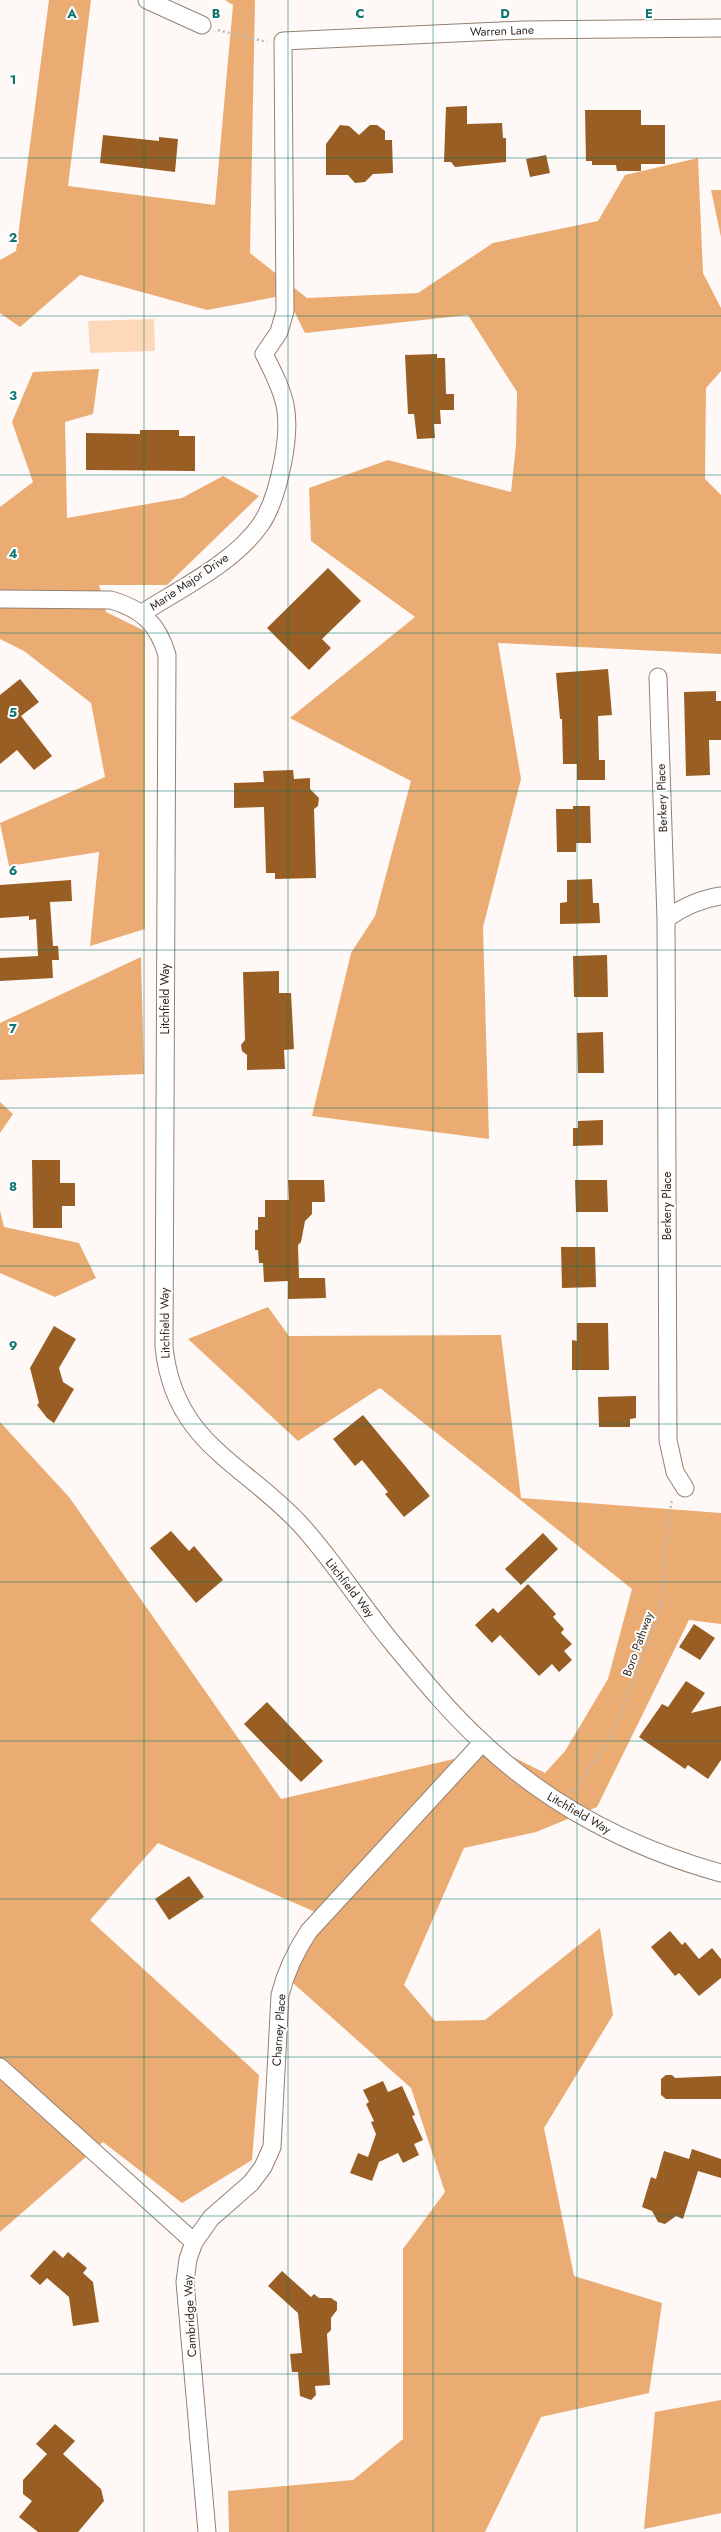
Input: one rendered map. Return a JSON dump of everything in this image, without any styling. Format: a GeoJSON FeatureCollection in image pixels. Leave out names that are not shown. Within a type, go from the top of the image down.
{"type":"FeatureCollection","features":[{"type":"Feature","properties":{"kind":"street"},"geometry":{"type":"LineString","coordinates":[[148,0],[202,25]]}},
{"type":"Feature","properties":{"kind":"street","name":"Warren Lane"},"geometry":{"type":"LineString","coordinates":[[283,41],[523,30],[721,28]]}},
{"type":"Feature","properties":{"kind":"street","name":"Marie Major Drive"},"geometry":{"type":"LineString","coordinates":[[0,599],[111,600],[128,605],[142,613],[215,567],[241,546],[261,524],[276,493],[288,431],[287,404],[280,384],[264,354],[279,332],[285,310],[283,41]]}},
{"type":"Feature","properties":{"kind":"street","name":"Litchfield Way"},"geometry":{"type":"LineString","coordinates":[[142,613],[154,624],[162,638],[167,655],[164,1326],[166,1367],[171,1387],[178,1404],[206,1441],[284,1508],[301,1525],[389,1639],[447,1706],[482,1743],[515,1770],[566,1806],[630,1841],[674,1859],[721,1873]]}},
{"type":"Feature","properties":{"kind":"street","name":"Berkery Place"},"geometry":{"type":"LineString","coordinates":[[658,677],[666,920],[668,1440],[675,1472],[685,1488]]}},
{"type":"Feature","properties":{"kind":"street"},"geometry":{"type":"LineString","coordinates":[[666,920],[677,911],[704,899],[721,896]]}},
{"type":"Feature","properties":{"kind":"street","name":"Charney Place"},"geometry":{"type":"LineString","coordinates":[[194,2242],[211,2218],[251,2184],[263,2167],[272,2147],[280,1995],[286,1972],[296,1950],[309,1931],[482,1743]]}},
{"type":"Feature","properties":{"kind":"street"},"geometry":{"type":"LineString","coordinates":[[0,2067],[194,2242]]}},
{"type":"Feature","properties":{"kind":"street","name":"Cambridge Way"},"geometry":{"type":"LineString","coordinates":[[194,2242],[188,2259],[185,2282],[207,2532]]}},
{"type":"Feature","properties":{"kind":"path"},"geometry":{"type":"LineString","coordinates":[[202,25],[263,42],[283,41]]}},
{"type":"Feature","properties":{"kind":"path","name":"Boro Pathway"},"geometry":{"type":"LineString","coordinates":[[566,1806],[612,1734],[658,1616],[661,1606],[663,1566],[675,1472]]}},
{"type":"Feature","properties":{"kind":"shaded area"},"geometry":{"type":"Polygon","coordinates":[[[49,0],[91,0],[68,186],[215,205],[233,5],[225,0],[255,0],[250,253],[307,298],[418,293],[493,243],[598,221],[625,175],[698,158],[703,273],[721,308],[721,371],[706,388],[705,479],[721,495],[721,654],[498,643],[521,779],[483,927],[489,1139],[312,1116],[351,953],[375,916],[411,781],[290,718],[415,617],[311,541],[309,488],[388,460],[511,492],[516,445],[517,392],[468,315],[305,333],[286,295],[207,310],[80,275],[20,327],[0,313],[0,260],[16,251],[49,0]]]}},
{"type":"Feature","properties":{"kind":"shaded area"},"geometry":{"type":"Polygon","coordinates":[[[711,190],[721,190],[721,237],[711,190]]]}},
{"type":"Feature","properties":{"kind":"shaded area"},"geometry":{"type":"Polygon","coordinates":[[[154,319],[155,351],[90,353],[88,321],[154,319]]]}},
{"type":"Feature","properties":{"kind":"shaded area"},"geometry":{"type":"Polygon","coordinates":[[[99,369],[93,414],[65,422],[67,518],[182,498],[223,476],[259,496],[167,585],[99,585],[106,612],[145,631],[145,929],[90,946],[99,852],[9,866],[0,823],[105,777],[91,703],[24,651],[0,639],[0,507],[33,482],[12,422],[33,372],[99,369]]]}},
{"type":"Feature","properties":{"kind":"shaded area"},"geometry":{"type":"Polygon","coordinates":[[[141,957],[144,1074],[0,1080],[0,1023],[141,957]]]}},
{"type":"Feature","properties":{"kind":"shaded area"},"geometry":{"type":"Polygon","coordinates":[[[0,1102],[13,1114],[0,1133],[0,1102]]]}},
{"type":"Feature","properties":{"kind":"shaded area"},"geometry":{"type":"Polygon","coordinates":[[[0,1211],[4,1227],[79,1243],[96,1278],[55,1297],[0,1273],[0,1211]]]}},
{"type":"Feature","properties":{"kind":"shaded area"},"geometry":{"type":"Polygon","coordinates":[[[268,1307],[289,1336],[501,1335],[521,1498],[721,1513],[721,1624],[689,1620],[597,1807],[536,1832],[464,1848],[404,1985],[435,2021],[485,2020],[600,1928],[613,2015],[544,2128],[574,2276],[662,2303],[649,2393],[541,2417],[485,2532],[229,2532],[228,2491],[353,2480],[403,2439],[403,2249],[445,2192],[411,2088],[284,1975],[322,1915],[158,1843],[90,1920],[259,2075],[252,2160],[182,2203],[103,2142],[0,2232],[0,1422],[69,1497],[281,1799],[497,1749],[545,1773],[565,1751],[608,1679],[632,1589],[380,1388],[298,1441],[188,1339],[268,1307]]]}},
{"type":"Feature","properties":{"kind":"shaded area"},"geometry":{"type":"Polygon","coordinates":[[[721,2400],[721,2513],[644,2529],[655,2412],[721,2400]]]}},
{"type":"Feature","properties":{"kind":"building"},"geometry":{"type":"Polygon","coordinates":[[[467,106],[467,124],[502,123],[503,138],[506,138],[506,162],[455,167],[451,162],[444,162],[446,107],[467,106]]]}},
{"type":"Feature","properties":{"kind":"building"},"geometry":{"type":"Polygon","coordinates":[[[585,110],[641,110],[641,125],[665,125],[665,164],[641,164],[641,171],[617,171],[616,165],[592,165],[592,161],[586,161],[585,110]]]}},
{"type":"Feature","properties":{"kind":"building"},"geometry":{"type":"Polygon","coordinates":[[[340,125],[349,126],[359,135],[370,125],[377,125],[385,131],[385,140],[392,140],[393,173],[373,174],[365,182],[355,183],[348,175],[326,175],[326,144],[340,125]]]}},
{"type":"Feature","properties":{"kind":"building"},"geometry":{"type":"Polygon","coordinates":[[[103,135],[159,141],[159,137],[178,139],[175,172],[100,163],[103,135]]]}},
{"type":"Feature","properties":{"kind":"building"},"geometry":{"type":"Polygon","coordinates":[[[546,155],[550,173],[530,177],[526,159],[546,155]]]}},
{"type":"Feature","properties":{"kind":"building"},"geometry":{"type":"Polygon","coordinates":[[[437,354],[437,358],[445,358],[446,394],[454,394],[454,410],[440,410],[441,424],[434,424],[435,438],[417,439],[414,414],[408,414],[405,355],[437,354]]]}},
{"type":"Feature","properties":{"kind":"building"},"geometry":{"type":"Polygon","coordinates":[[[140,430],[179,430],[179,436],[195,436],[195,471],[86,470],[86,433],[140,434],[140,430]]]}},
{"type":"Feature","properties":{"kind":"building"},"geometry":{"type":"Polygon","coordinates":[[[328,568],[361,601],[322,639],[331,648],[309,670],[267,628],[328,568]]]}},
{"type":"Feature","properties":{"kind":"building"},"geometry":{"type":"Polygon","coordinates":[[[608,669],[612,715],[598,716],[599,760],[605,760],[605,780],[577,780],[577,764],[563,764],[562,719],[560,719],[556,673],[608,669]]]}},
{"type":"Feature","properties":{"kind":"building"},"geometry":{"type":"Polygon","coordinates":[[[20,679],[39,702],[21,716],[52,756],[34,770],[17,750],[0,764],[0,695],[20,679]]]}},
{"type":"Feature","properties":{"kind":"building"},"geometry":{"type":"Polygon","coordinates":[[[716,691],[716,701],[721,701],[721,740],[709,740],[710,775],[686,776],[684,692],[716,691]]]}},
{"type":"Feature","properties":{"kind":"building"},"geometry":{"type":"Polygon","coordinates":[[[293,770],[294,779],[310,778],[310,789],[319,798],[318,806],[314,809],[316,878],[275,879],[275,873],[266,873],[264,807],[234,808],[234,783],[264,782],[263,771],[293,770]]]}},
{"type":"Feature","properties":{"kind":"building"},"geometry":{"type":"Polygon","coordinates":[[[573,806],[590,806],[591,843],[576,843],[576,852],[557,852],[556,809],[573,809],[573,806]]]}},
{"type":"Feature","properties":{"kind":"building"},"geometry":{"type":"Polygon","coordinates":[[[592,879],[593,903],[599,903],[600,923],[560,924],[560,903],[567,902],[567,880],[592,879]]]}},
{"type":"Feature","properties":{"kind":"building"},"geometry":{"type":"Polygon","coordinates":[[[71,880],[72,901],[50,902],[53,946],[58,946],[59,960],[52,960],[53,978],[0,981],[0,958],[38,956],[36,919],[29,920],[29,916],[0,918],[0,885],[71,880]]]}},
{"type":"Feature","properties":{"kind":"building"},"geometry":{"type":"Polygon","coordinates":[[[607,955],[608,997],[574,997],[573,956],[607,955]]]}},
{"type":"Feature","properties":{"kind":"building"},"geometry":{"type":"Polygon","coordinates":[[[279,971],[279,993],[291,993],[294,1049],[284,1050],[285,1069],[247,1070],[247,1055],[242,1051],[241,1045],[245,1040],[243,972],[279,971]]]}},
{"type":"Feature","properties":{"kind":"building"},"geometry":{"type":"Polygon","coordinates":[[[603,1032],[604,1073],[578,1073],[577,1033],[603,1032]]]}},
{"type":"Feature","properties":{"kind":"building"},"geometry":{"type":"Polygon","coordinates":[[[603,1120],[603,1145],[573,1146],[573,1128],[578,1128],[578,1121],[603,1120]]]}},
{"type":"Feature","properties":{"kind":"building"},"geometry":{"type":"Polygon","coordinates":[[[32,1160],[60,1160],[60,1183],[75,1183],[75,1206],[62,1206],[62,1228],[33,1228],[32,1160]]]}},
{"type":"Feature","properties":{"kind":"building"},"geometry":{"type":"Polygon","coordinates":[[[288,1180],[324,1180],[325,1202],[312,1202],[312,1214],[305,1221],[301,1242],[298,1245],[299,1278],[325,1278],[326,1298],[288,1299],[288,1281],[264,1282],[263,1263],[259,1263],[258,1250],[255,1250],[255,1230],[258,1230],[258,1217],[265,1217],[265,1200],[289,1200],[288,1180]]]}},
{"type":"Feature","properties":{"kind":"building"},"geometry":{"type":"Polygon","coordinates":[[[575,1180],[607,1180],[608,1212],[576,1212],[575,1180]]]}},
{"type":"Feature","properties":{"kind":"building"},"geometry":{"type":"Polygon","coordinates":[[[561,1247],[595,1247],[596,1287],[562,1288],[561,1247]]]}},
{"type":"Feature","properties":{"kind":"building"},"geometry":{"type":"Polygon","coordinates":[[[577,1323],[608,1323],[609,1370],[572,1370],[572,1340],[577,1341],[577,1323]]]}},
{"type":"Feature","properties":{"kind":"building"},"geometry":{"type":"Polygon","coordinates":[[[54,1326],[76,1339],[59,1368],[63,1382],[74,1389],[54,1423],[47,1418],[37,1405],[39,1403],[30,1368],[54,1326]]]}},
{"type":"Feature","properties":{"kind":"building"},"geometry":{"type":"Polygon","coordinates":[[[636,1396],[636,1418],[630,1419],[630,1427],[599,1427],[598,1397],[636,1396]]]}},
{"type":"Feature","properties":{"kind":"building"},"geometry":{"type":"Polygon","coordinates":[[[363,1415],[430,1496],[404,1517],[385,1494],[388,1492],[362,1460],[355,1466],[333,1439],[363,1415]]]}},
{"type":"Feature","properties":{"kind":"building"},"geometry":{"type":"Polygon","coordinates":[[[171,1531],[189,1551],[194,1546],[223,1580],[196,1603],[150,1548],[171,1531]]]}},
{"type":"Feature","properties":{"kind":"building"},"geometry":{"type":"Polygon","coordinates":[[[543,1533],[558,1549],[521,1585],[505,1569],[543,1533]]]}},
{"type":"Feature","properties":{"kind":"building"},"geometry":{"type":"Polygon","coordinates":[[[528,1584],[556,1614],[553,1617],[564,1629],[561,1633],[572,1644],[564,1651],[572,1660],[559,1672],[552,1664],[539,1676],[500,1635],[492,1643],[475,1625],[493,1608],[498,1613],[528,1584]]]}},
{"type":"Feature","properties":{"kind":"building"},"geometry":{"type":"Polygon","coordinates":[[[694,1624],[715,1638],[700,1660],[679,1647],[694,1624]]]}},
{"type":"Feature","properties":{"kind":"building"},"geometry":{"type":"Polygon","coordinates":[[[686,1681],[705,1693],[691,1713],[721,1706],[721,1760],[708,1779],[688,1765],[685,1769],[639,1737],[662,1704],[668,1707],[686,1681]]]}},
{"type":"Feature","properties":{"kind":"building"},"geometry":{"type":"Polygon","coordinates":[[[267,1702],[323,1761],[301,1782],[244,1724],[267,1702]]]}},
{"type":"Feature","properties":{"kind":"building"},"geometry":{"type":"Polygon","coordinates":[[[189,1876],[204,1897],[169,1920],[155,1899],[189,1876]]]}},
{"type":"Feature","properties":{"kind":"building"},"geometry":{"type":"Polygon","coordinates":[[[670,1931],[682,1945],[685,1942],[699,1959],[712,1948],[721,1959],[721,1978],[699,1996],[679,1973],[675,1976],[651,1947],[670,1931]]]}},
{"type":"Feature","properties":{"kind":"building"},"geometry":{"type":"Polygon","coordinates":[[[666,2075],[672,2075],[675,2078],[721,2076],[721,2099],[666,2099],[661,2095],[661,2079],[666,2075]]]}},
{"type":"Feature","properties":{"kind":"building"},"geometry":{"type":"Polygon","coordinates":[[[383,2081],[388,2092],[402,2086],[415,2115],[412,2116],[423,2140],[414,2144],[419,2155],[403,2163],[398,2153],[379,2162],[372,2181],[350,2173],[358,2153],[368,2157],[376,2134],[371,2122],[374,2121],[366,2104],[369,2102],[363,2090],[383,2081]]]}},
{"type":"Feature","properties":{"kind":"building"},"geometry":{"type":"Polygon","coordinates":[[[692,2149],[721,2159],[721,2178],[698,2171],[683,2219],[676,2216],[665,2224],[658,2222],[652,2211],[642,2207],[651,2177],[656,2179],[664,2151],[689,2159],[692,2149]]]}},
{"type":"Feature","properties":{"kind":"building"},"geometry":{"type":"Polygon","coordinates":[[[54,2250],[63,2258],[68,2252],[87,2268],[83,2273],[93,2282],[99,2322],[73,2326],[69,2297],[47,2278],[40,2285],[30,2276],[54,2250]]]}},
{"type":"Feature","properties":{"kind":"building"},"geometry":{"type":"Polygon","coordinates":[[[282,2271],[311,2297],[314,2294],[319,2298],[331,2298],[337,2302],[337,2310],[331,2318],[331,2330],[327,2334],[330,2385],[315,2386],[316,2395],[311,2400],[300,2396],[298,2372],[292,2372],[290,2354],[302,2353],[298,2313],[268,2286],[282,2271]]]}},
{"type":"Feature","properties":{"kind":"building"},"geometry":{"type":"Polygon","coordinates":[[[55,2424],[75,2441],[63,2454],[101,2489],[104,2501],[78,2532],[38,2532],[19,2517],[32,2501],[23,2494],[23,2480],[47,2454],[36,2444],[55,2424]]]}}]}
